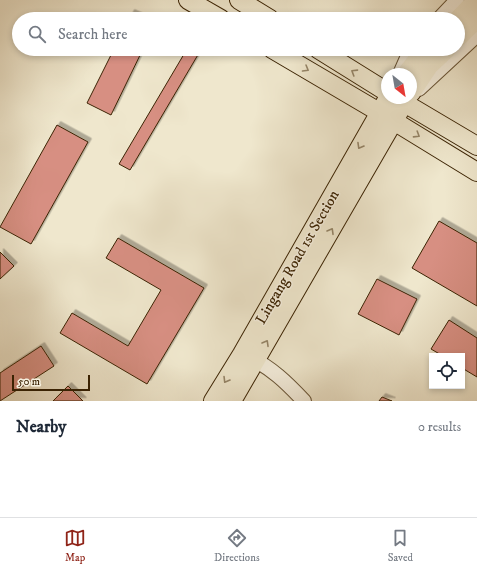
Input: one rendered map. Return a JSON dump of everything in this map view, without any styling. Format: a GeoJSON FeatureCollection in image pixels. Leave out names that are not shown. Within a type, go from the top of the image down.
{"type":"FeatureCollection","features":[{"type":"Feature","properties":{"kind":"main road"},"geometry":{"type":"LineString","coordinates":[[188,0],[208,12]]}},
{"type":"Feature","properties":{"kind":"main road"},"geometry":{"type":"LineString","coordinates":[[239,0],[259,12]]}},
{"type":"Feature","properties":{"kind":"main road"},"geometry":{"type":"LineString","coordinates":[[465,12],[477,0]]}},
{"type":"Feature","properties":{"kind":"main road"},"geometry":{"type":"LineString","coordinates":[[465,31],[477,19]]}},
{"type":"Feature","properties":{"kind":"main road"},"geometry":{"type":"LineString","coordinates":[[289,56],[381,94]]}},
{"type":"Feature","properties":{"kind":"main road"},"geometry":{"type":"LineString","coordinates":[[329,56],[381,88]]}},
{"type":"Feature","properties":{"kind":"main road"},"geometry":{"type":"LineString","coordinates":[[411,68],[420,56]]}},
{"type":"Feature","properties":{"kind":"main road","name":"Lingang Road 1st Section"},"geometry":{"type":"LineString","coordinates":[[417,81],[440,56]]}},
{"type":"Feature","properties":{"kind":"main road","name":"Lingang Road 1st Section"},"geometry":{"type":"LineString","coordinates":[[213,401],[249,357],[399,104]]}},
{"type":"Feature","properties":{"kind":"main road"},"geometry":{"type":"LineString","coordinates":[[402,104],[477,172]]}},
{"type":"Feature","properties":{"kind":"main road"},"geometry":{"type":"LineString","coordinates":[[404,104],[477,146]]}},
{"type":"Feature","properties":{"kind":"main road","name":"Lingang Road 1st Section"},"geometry":{"type":"LineString","coordinates":[[232,401],[249,357]]}},
{"type":"Feature","properties":{"kind":"street"},"geometry":{"type":"LineString","coordinates":[[446,12],[457,0]]}},
{"type":"Feature","properties":{"kind":"street"},"geometry":{"type":"LineString","coordinates":[[465,45],[477,35]]}},
{"type":"Feature","properties":{"kind":"street"},"geometry":{"type":"LineString","coordinates":[[403,68],[408,56]]}},
{"type":"Feature","properties":{"kind":"street"},"geometry":{"type":"LineString","coordinates":[[417,87],[453,56]]}},
{"type":"Feature","properties":{"kind":"street"},"geometry":{"type":"LineString","coordinates":[[249,357],[282,378],[304,401]]}},
{"type":"Feature","properties":{"kind":"building"},"geometry":{"type":"Polygon","coordinates":[[[110,56],[140,56],[111,115],[87,103],[110,56]]]}},
{"type":"Feature","properties":{"kind":"building"},"geometry":{"type":"Polygon","coordinates":[[[183,56],[197,56],[130,170],[119,164],[183,56]]]}},
{"type":"Feature","properties":{"kind":"building"},"geometry":{"type":"Polygon","coordinates":[[[57,125],[88,142],[31,244],[0,227],[57,125]]]}},
{"type":"Feature","properties":{"kind":"building"},"geometry":{"type":"Polygon","coordinates":[[[439,221],[477,243],[477,306],[412,268],[439,221]]]}},
{"type":"Feature","properties":{"kind":"building"},"geometry":{"type":"Polygon","coordinates":[[[118,238],[204,288],[147,384],[60,333],[72,313],[128,346],[161,290],[106,258],[118,238]]]}},
{"type":"Feature","properties":{"kind":"building"},"geometry":{"type":"Polygon","coordinates":[[[0,252],[14,266],[0,279],[0,252]]]}},
{"type":"Feature","properties":{"kind":"building"},"geometry":{"type":"Polygon","coordinates":[[[377,279],[417,299],[399,335],[358,314],[377,279]]]}},
{"type":"Feature","properties":{"kind":"building"},"geometry":{"type":"Polygon","coordinates":[[[449,320],[477,338],[477,377],[465,370],[465,353],[438,353],[431,349],[449,320]]]}},
{"type":"Feature","properties":{"kind":"building"},"geometry":{"type":"Polygon","coordinates":[[[41,346],[54,366],[0,401],[0,373],[41,346]]]}},
{"type":"Feature","properties":{"kind":"building"},"geometry":{"type":"Polygon","coordinates":[[[68,386],[83,401],[53,401],[68,386]]]}},
{"type":"Feature","properties":{"kind":"building"},"geometry":{"type":"Polygon","coordinates":[[[382,397],[392,401],[379,401],[382,397]]]}}]}
